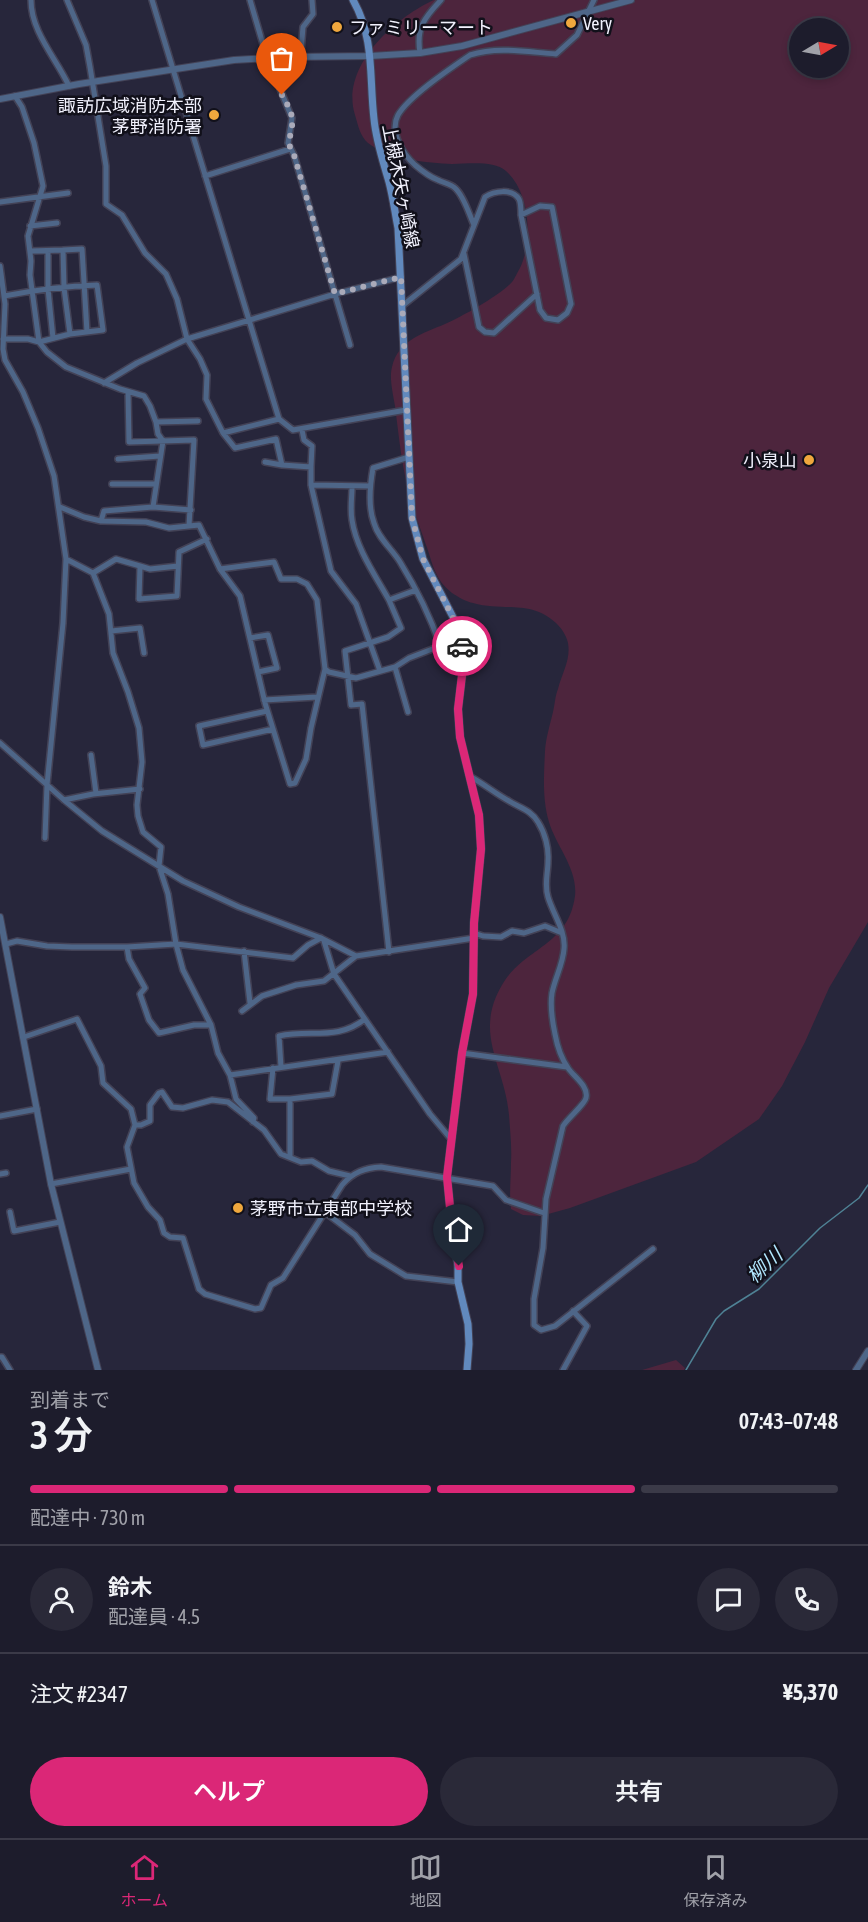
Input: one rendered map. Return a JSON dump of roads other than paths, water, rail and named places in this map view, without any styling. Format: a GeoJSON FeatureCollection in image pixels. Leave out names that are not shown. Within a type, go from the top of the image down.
{"type":"FeatureCollection","features":[{"type":"Feature","properties":{"kind":"main road","name":"上槻木矢ヶ崎線"},"geometry":{"type":"LineString","coordinates":[[355,1],[365,29],[370,56],[373,117],[377,142],[390,185],[398,228],[412,518],[418,544],[431,578],[461,638],[464,658],[458,709],[460,737],[479,815],[481,849],[474,936],[473,994],[462,1053],[447,1177],[459,1266],[458,1282],[468,1324],[467,1370]]}},
{"type":"Feature","properties":{"kind":"street"},"geometry":{"type":"LineString","coordinates":[[31,0],[31,10],[37,28],[69,86]]}},
{"type":"Feature","properties":{"kind":"street"},"geometry":{"type":"LineString","coordinates":[[67,0],[86,45],[106,166],[106,204],[122,214],[145,253],[165,274],[177,299],[187,339],[207,375],[206,399],[223,433],[235,448],[276,439],[282,465]]}},
{"type":"Feature","properties":{"kind":"street"},"geometry":{"type":"LineString","coordinates":[[152,0],[279,419],[293,430],[302,430],[406,410]]}},
{"type":"Feature","properties":{"kind":"street"},"geometry":{"type":"LineString","coordinates":[[250,0],[267,58]]}},
{"type":"Feature","properties":{"kind":"street"},"geometry":{"type":"LineString","coordinates":[[312,0],[313,14],[303,27],[301,52],[280,89],[292,118],[288,144],[294,155],[350,345]]}},
{"type":"Feature","properties":{"kind":"street"},"geometry":{"type":"LineString","coordinates":[[420,53],[418,43],[422,23],[441,0]]}},
{"type":"Feature","properties":{"kind":"street"},"geometry":{"type":"LineString","coordinates":[[474,225],[454,186],[435,179],[416,166],[407,156],[396,136],[395,125],[398,115],[416,96],[470,55],[519,50],[556,54],[577,35],[594,0]]}},
{"type":"Feature","properties":{"kind":"street"},"geometry":{"type":"LineString","coordinates":[[0,99],[234,60],[420,53],[462,45],[631,0]]}},
{"type":"Feature","properties":{"kind":"street"},"geometry":{"type":"LineString","coordinates":[[15,96],[22,107],[34,144],[43,186],[28,236],[39,342],[56,360],[104,383],[144,396],[163,441],[153,507]]}},
{"type":"Feature","properties":{"kind":"street"},"geometry":{"type":"LineString","coordinates":[[205,176],[290,149]]}},
{"type":"Feature","properties":{"kind":"street"},"geometry":{"type":"LineString","coordinates":[[402,306],[461,259],[485,197],[501,191],[514,194],[520,201],[521,215],[540,310],[546,318],[558,320],[567,313],[571,303],[552,207],[540,207],[521,215]]}},
{"type":"Feature","properties":{"kind":"street"},"geometry":{"type":"LineString","coordinates":[[0,202],[68,193]]}},
{"type":"Feature","properties":{"kind":"street"},"geometry":{"type":"LineString","coordinates":[[30,226],[57,223]]}},
{"type":"Feature","properties":{"kind":"street"},"geometry":{"type":"LineString","coordinates":[[30,251],[82,249],[87,332]]}},
{"type":"Feature","properties":{"kind":"street"},"geometry":{"type":"LineString","coordinates":[[48,250],[48,289],[53,338]]}},
{"type":"Feature","properties":{"kind":"street"},"geometry":{"type":"LineString","coordinates":[[63,250],[64,288],[70,334]]}},
{"type":"Feature","properties":{"kind":"street"},"geometry":{"type":"LineString","coordinates":[[464,252],[479,327],[485,332],[494,333],[537,294]]}},
{"type":"Feature","properties":{"kind":"street"},"geometry":{"type":"LineString","coordinates":[[0,266],[4,296],[2,344],[7,367],[23,392],[54,477],[66,559],[63,623],[47,785],[45,838]]}},
{"type":"Feature","properties":{"kind":"street"},"geometry":{"type":"LineString","coordinates":[[104,383],[137,363],[187,339],[335,294],[401,277]]}},
{"type":"Feature","properties":{"kind":"street"},"geometry":{"type":"LineString","coordinates":[[2,344],[28,339],[39,342],[70,334],[104,330],[97,285],[4,296]]}},
{"type":"Feature","properties":{"kind":"street"},"geometry":{"type":"LineString","coordinates":[[128,392],[129,442],[194,440],[189,526]]}},
{"type":"Feature","properties":{"kind":"street"},"geometry":{"type":"LineString","coordinates":[[223,433],[279,419]]}},
{"type":"Feature","properties":{"kind":"street"},"geometry":{"type":"LineString","coordinates":[[156,422],[198,421]]}},
{"type":"Feature","properties":{"kind":"street"},"geometry":{"type":"LineString","coordinates":[[302,430],[304,440],[312,446],[311,484],[331,571],[356,604],[380,670]]}},
{"type":"Feature","properties":{"kind":"street"},"geometry":{"type":"LineString","coordinates":[[118,459],[160,456]]}},
{"type":"Feature","properties":{"kind":"street"},"geometry":{"type":"LineString","coordinates":[[409,457],[373,468],[370,486],[374,523],[384,543],[398,559],[416,590],[440,645]]}},
{"type":"Feature","properties":{"kind":"street"},"geometry":{"type":"LineString","coordinates":[[265,462],[311,467]]}},
{"type":"Feature","properties":{"kind":"street"},"geometry":{"type":"LineString","coordinates":[[112,484],[155,484]]}},
{"type":"Feature","properties":{"kind":"street"},"geometry":{"type":"LineString","coordinates":[[311,484],[370,486]]}},
{"type":"Feature","properties":{"kind":"street"},"geometry":{"type":"LineString","coordinates":[[352,487],[352,518],[356,536],[401,628],[388,637],[345,651],[351,705],[362,704],[389,952]]}},
{"type":"Feature","properties":{"kind":"street"},"geometry":{"type":"LineString","coordinates":[[60,507],[101,521],[146,522],[169,528],[199,525],[220,569],[240,596],[267,711],[290,784],[295,783],[306,759],[317,697],[325,669],[317,600],[307,584],[297,579],[281,579],[274,562],[220,569]]}},
{"type":"Feature","properties":{"kind":"street"},"geometry":{"type":"LineString","coordinates":[[101,521],[104,511],[153,507],[191,510]]}},
{"type":"Feature","properties":{"kind":"street"},"geometry":{"type":"LineString","coordinates":[[140,566],[139,599],[177,596],[179,552],[207,539]]}},
{"type":"Feature","properties":{"kind":"street"},"geometry":{"type":"LineString","coordinates":[[66,559],[93,573],[109,614],[113,653],[140,728],[142,762],[137,805],[138,816],[143,832],[161,847],[159,866],[168,894],[176,944],[192,990],[210,1025],[218,1053],[230,1075],[236,1099],[254,1118],[253,1122]]}},
{"type":"Feature","properties":{"kind":"street"},"geometry":{"type":"LineString","coordinates":[[93,573],[116,559],[150,569],[178,566]]}},
{"type":"Feature","properties":{"kind":"street"},"geometry":{"type":"LineString","coordinates":[[389,600],[416,590]]}},
{"type":"Feature","properties":{"kind":"street"},"geometry":{"type":"LineString","coordinates":[[111,631],[140,628],[144,653]]}},
{"type":"Feature","properties":{"kind":"street"},"geometry":{"type":"LineString","coordinates":[[250,638],[268,634],[277,668],[258,672]]}},
{"type":"Feature","properties":{"kind":"street"},"geometry":{"type":"LineString","coordinates":[[325,669],[328,672],[356,678],[395,667],[409,658],[461,638]]}},
{"type":"Feature","properties":{"kind":"street"},"geometry":{"type":"LineString","coordinates":[[395,667],[408,712]]}},
{"type":"Feature","properties":{"kind":"street"},"geometry":{"type":"LineString","coordinates":[[264,700],[317,697]]}},
{"type":"Feature","properties":{"kind":"street"},"geometry":{"type":"LineString","coordinates":[[267,711],[199,726],[203,745],[273,729]]}},
{"type":"Feature","properties":{"kind":"street"},"geometry":{"type":"LineString","coordinates":[[0,743],[102,831],[159,866],[196,887],[239,907],[356,956]]}},
{"type":"Feature","properties":{"kind":"street"},"geometry":{"type":"LineString","coordinates":[[91,755],[96,794]]}},
{"type":"Feature","properties":{"kind":"street"},"geometry":{"type":"LineString","coordinates":[[471,777],[487,785],[508,801],[527,809],[537,821],[545,837],[548,851],[545,881],[565,947],[552,993],[555,1036],[567,1067],[582,1085],[586,1098],[584,1104],[569,1116],[563,1126],[544,1213],[543,1248],[534,1299],[534,1325],[542,1330],[549,1329],[653,1249]]}},
{"type":"Feature","properties":{"kind":"street"},"geometry":{"type":"LineString","coordinates":[[64,800],[140,789]]}},
{"type":"Feature","properties":{"kind":"street"},"geometry":{"type":"LineString","coordinates":[[0,917],[51,1184],[98,1370]]}},
{"type":"Feature","properties":{"kind":"street"},"geometry":{"type":"LineString","coordinates":[[242,1011],[262,996],[280,989],[324,981],[356,956],[474,936],[501,937],[512,931],[525,933],[545,926],[562,933]]}},
{"type":"Feature","properties":{"kind":"street"},"geometry":{"type":"LineString","coordinates":[[6,944],[17,941],[47,946],[127,947],[176,944],[293,958],[308,945],[322,940]]}},
{"type":"Feature","properties":{"kind":"street"},"geometry":{"type":"LineString","coordinates":[[322,940],[333,972],[430,1114],[451,1139]]}},
{"type":"Feature","properties":{"kind":"street"},"geometry":{"type":"LineString","coordinates":[[127,947],[129,959],[145,988],[140,994],[149,1020],[159,1033],[194,1025],[210,1025]]}},
{"type":"Feature","properties":{"kind":"street"},"geometry":{"type":"LineString","coordinates":[[244,951],[250,1004]]}},
{"type":"Feature","properties":{"kind":"street"},"geometry":{"type":"LineString","coordinates":[[24,1037],[77,1019],[101,1066],[103,1083],[131,1109],[135,1125],[127,1147],[134,1183],[148,1207],[160,1220],[164,1233],[170,1238],[183,1238],[199,1288],[205,1294],[261,1308],[271,1285],[283,1278],[338,1191],[350,1176],[366,1168],[381,1167],[493,1186],[507,1200],[544,1213]]}},
{"type":"Feature","properties":{"kind":"street"},"geometry":{"type":"LineString","coordinates":[[281,1067],[279,1036],[296,1033],[326,1034],[353,1028],[365,1019]]}},
{"type":"Feature","properties":{"kind":"street"},"geometry":{"type":"LineString","coordinates":[[230,1075],[388,1052]]}},
{"type":"Feature","properties":{"kind":"street"},"geometry":{"type":"LineString","coordinates":[[462,1053],[567,1067]]}},
{"type":"Feature","properties":{"kind":"street"},"geometry":{"type":"LineString","coordinates":[[273,1068],[270,1099],[332,1094],[338,1060]]}},
{"type":"Feature","properties":{"kind":"street"},"geometry":{"type":"LineString","coordinates":[[135,1125],[150,1121],[150,1105],[162,1092],[172,1107],[179,1109],[212,1100],[228,1102],[272,1139],[278,1152],[301,1162],[312,1161],[328,1171],[350,1176]]}},
{"type":"Feature","properties":{"kind":"street"},"geometry":{"type":"LineString","coordinates":[[290,1099],[290,1157]]}},
{"type":"Feature","properties":{"kind":"street"},"geometry":{"type":"LineString","coordinates":[[0,1116],[37,1109]]}},
{"type":"Feature","properties":{"kind":"street"},"geometry":{"type":"LineString","coordinates":[[51,1184],[132,1169]]}},
{"type":"Feature","properties":{"kind":"street"},"geometry":{"type":"LineString","coordinates":[[10,1212],[14,1231],[60,1222]]}},
{"type":"Feature","properties":{"kind":"street"},"geometry":{"type":"LineString","coordinates":[[326,1213],[355,1235],[370,1254],[406,1276],[458,1282]]}},
{"type":"Feature","properties":{"kind":"street"},"geometry":{"type":"LineString","coordinates":[[563,1370],[587,1326],[573,1311]]}},
{"type":"Feature","properties":{"kind":"street"},"geometry":{"type":"LineString","coordinates":[[859,1368],[868,1351]]}},
{"type":"Feature","properties":{"kind":"street"},"geometry":{"type":"LineString","coordinates":[[0,1357],[10,1370]]}},
{"type":"Feature","properties":{"kind":"waterway","name":"柳川"},"geometry":{"type":"LineString","coordinates":[[686,1370],[716,1319],[724,1311],[759,1289],[820,1228],[859,1198],[868,1185]]}},
{"type":"Feature","properties":{"kind":"place","name":"Very"},"geometry":{"type":"Point","coordinates":[571,23]}},
{"type":"Feature","properties":{"kind":"place","name":"ファミリーマート"},"geometry":{"type":"Point","coordinates":[337,27]}},
{"type":"Feature","properties":{"kind":"place","name":"諏訪広域消防本部 茅野消防署"},"geometry":{"type":"Point","coordinates":[214,115]}},
{"type":"Feature","properties":{"kind":"place","name":"小泉山"},"geometry":{"type":"Point","coordinates":[809,460]}},
{"type":"Feature","properties":{"kind":"place","name":"茅野市立東部中学校"},"geometry":{"type":"Point","coordinates":[238,1208]}}]}
